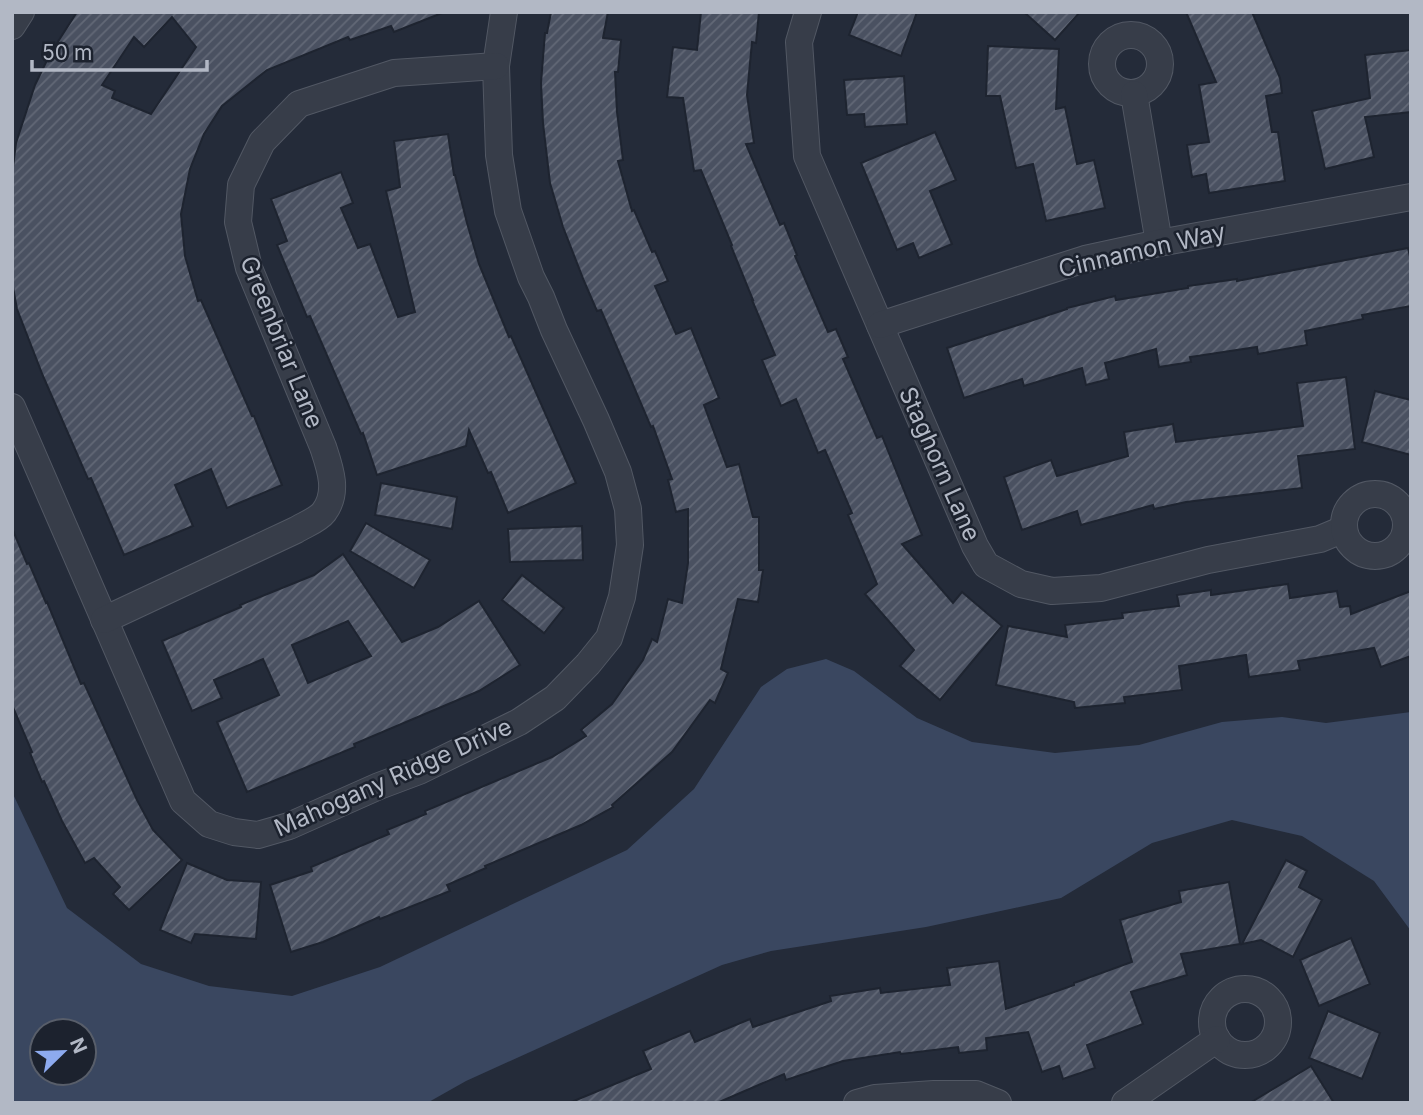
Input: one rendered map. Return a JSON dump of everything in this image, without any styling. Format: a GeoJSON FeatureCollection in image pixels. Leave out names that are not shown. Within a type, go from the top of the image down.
{"type":"FeatureCollection","features":[{"type":"Feature","properties":{"kind":"street"},"geometry":{"type":"LineString","coordinates":[[12,26],[21,12]]}},
{"type":"Feature","properties":{"kind":"street","name":"Mahogany Ridge Drive"},"geometry":{"type":"LineString","coordinates":[[12,407],[183,801],[209,824],[234,832],[258,835],[289,826],[419,771],[519,722],[555,698],[609,638],[622,597],[630,545],[628,509],[618,472],[531,277],[508,211],[499,155],[496,66],[504,12]]}},
{"type":"Feature","properties":{"kind":"street","name":"Staghorn Lane"},"geometry":{"type":"LineString","coordinates":[[808,12],[799,43],[807,156],[975,546],[986,565],[1021,584],[1052,591],[1101,588],[1208,560],[1320,539],[1344,528]]}},
{"type":"Feature","properties":{"kind":"street","name":"Greenbriar Lane"},"geometry":{"type":"LineString","coordinates":[[104,620],[296,530],[323,514],[332,494],[332,473],[323,447],[248,268],[239,222],[241,185],[262,142],[299,104],[383,76],[496,66]]}},
{"type":"Feature","properties":{"kind":"street"},"geometry":{"type":"LineString","coordinates":[[1135,94],[1159,243]]}},
{"type":"Feature","properties":{"kind":"street","name":"Cinnamon Way"},"geometry":{"type":"LineString","coordinates":[[880,325],[1085,259],[1411,197]]}},
{"type":"Feature","properties":{"kind":"street"},"geometry":{"type":"LineString","coordinates":[[1125,1103],[1217,1039]]}},
{"type":"Feature","properties":{"kind":"street"},"geometry":{"type":"LineString","coordinates":[[857,1103],[874,1098],[934,1094],[976,1094],[998,1103]]}},
{"type":"Feature","properties":{"kind":"water"},"geometry":{"type":"Polygon","coordinates":[[[826,659],[854,671],[917,718],[972,742],[1055,753],[1139,745],[1222,722],[1282,717],[1326,723],[1411,712],[1411,931],[1374,881],[1302,836],[1232,820],[1152,843],[1061,898],[926,927],[771,951],[722,965],[466,1081],[427,1103],[12,1103],[12,792],[67,908],[141,964],[209,986],[292,996],[380,967],[627,850],[694,789],[761,687],[787,669],[826,659]]]}},
{"type":"Feature","properties":{"kind":"building"},"geometry":{"type":"Polygon","coordinates":[[[77,12],[442,13],[394,32],[391,26],[350,40],[348,37],[267,70],[222,106],[204,134],[190,169],[181,214],[185,256],[198,301],[201,300],[254,416],[282,485],[227,508],[211,469],[175,485],[193,526],[124,555],[43,376],[17,309],[12,282],[12,175],[16,143],[35,85],[50,54],[77,12]],[[172,17],[144,47],[134,37],[102,85],[115,91],[112,98],[151,114],[196,47],[172,17]]]}},
{"type":"Feature","properties":{"kind":"building"},"geometry":{"type":"Polygon","coordinates":[[[551,12],[608,12],[603,38],[621,40],[618,72],[615,72],[623,160],[618,161],[632,211],[634,210],[668,281],[655,286],[676,334],[691,328],[719,398],[704,405],[727,467],[739,464],[753,517],[759,517],[759,570],[763,570],[758,602],[738,599],[721,669],[728,673],[715,703],[710,700],[672,752],[612,805],[613,807],[581,825],[447,885],[450,891],[380,919],[379,917],[323,942],[291,952],[270,885],[312,871],[311,867],[389,834],[387,830],[426,814],[425,811],[552,757],[586,736],[581,730],[612,704],[643,660],[652,639],[657,642],[668,599],[682,603],[688,563],[688,509],[676,512],[668,480],[672,479],[653,426],[651,427],[601,310],[597,311],[584,281],[563,227],[550,183],[541,83],[545,33],[551,12]]]}},
{"type":"Feature","properties":{"kind":"building"},"geometry":{"type":"Polygon","coordinates":[[[701,12],[759,12],[756,43],[752,42],[747,95],[754,143],[746,144],[780,225],[784,223],[797,255],[795,256],[828,332],[836,329],[848,357],[843,359],[877,438],[882,436],[922,535],[902,544],[953,603],[962,592],[1002,626],[940,700],[900,666],[914,650],[865,594],[877,584],[848,515],[852,513],[825,450],[818,453],[796,399],[781,406],[762,360],[775,355],[701,170],[694,171],[683,98],[667,97],[673,47],[697,50],[701,12]]]}},
{"type":"Feature","properties":{"kind":"building"},"geometry":{"type":"Polygon","coordinates":[[[858,12],[917,12],[901,56],[849,35],[858,12]]]}},
{"type":"Feature","properties":{"kind":"building"},"geometry":{"type":"Polygon","coordinates":[[[1024,12],[1080,12],[1055,40],[1024,12]]]}},
{"type":"Feature","properties":{"kind":"building"},"geometry":{"type":"Polygon","coordinates":[[[1186,12],[1252,12],[1280,78],[1282,93],[1266,96],[1272,132],[1278,132],[1285,181],[1209,193],[1206,174],[1192,177],[1187,145],[1209,142],[1199,85],[1216,82],[1186,12]]]}},
{"type":"Feature","properties":{"kind":"building"},"geometry":{"type":"Polygon","coordinates":[[[988,46],[1059,49],[1056,109],[1065,107],[1077,164],[1094,160],[1105,208],[1046,221],[1033,164],[1016,168],[1000,96],[986,96],[988,46]]]}},
{"type":"Feature","properties":{"kind":"building"},"geometry":{"type":"Polygon","coordinates":[[[1411,50],[1411,112],[1365,117],[1374,157],[1325,169],[1312,111],[1370,98],[1365,55],[1411,50]]]}},
{"type":"Feature","properties":{"kind":"building"},"geometry":{"type":"Polygon","coordinates":[[[904,76],[907,124],[865,127],[864,114],[847,115],[844,80],[904,76]]]}},
{"type":"Feature","properties":{"kind":"building"},"geometry":{"type":"Polygon","coordinates":[[[935,132],[956,180],[930,191],[952,244],[919,258],[913,243],[897,250],[861,163],[935,132]]]}},
{"type":"Feature","properties":{"kind":"building"},"geometry":{"type":"Polygon","coordinates":[[[448,134],[454,175],[479,264],[509,337],[511,336],[576,483],[508,513],[469,430],[466,446],[377,475],[363,433],[361,434],[310,316],[307,317],[277,245],[287,241],[271,199],[341,172],[353,203],[341,208],[358,248],[370,244],[398,317],[415,312],[386,191],[400,187],[394,141],[448,134]]]}},
{"type":"Feature","properties":{"kind":"building"},"geometry":{"type":"Polygon","coordinates":[[[1408,248],[1411,261],[1411,306],[1362,315],[1363,319],[1305,331],[1307,345],[1258,354],[1257,347],[1190,357],[1191,362],[1159,367],[1156,349],[1105,363],[1109,379],[1086,385],[1082,368],[1024,386],[1022,379],[964,398],[947,348],[1067,308],[1115,296],[1116,300],[1188,286],[1237,281],[1408,248]]]}},
{"type":"Feature","properties":{"kind":"building"},"geometry":{"type":"Polygon","coordinates":[[[1346,377],[1355,449],[1298,456],[1302,488],[1186,502],[1154,509],[1153,505],[1081,525],[1077,511],[1022,530],[1004,477],[1051,460],[1057,476],[1128,456],[1124,432],[1173,424],[1176,442],[1303,426],[1297,383],[1346,377]]]}},
{"type":"Feature","properties":{"kind":"building"},"geometry":{"type":"Polygon","coordinates":[[[1375,391],[1411,400],[1411,455],[1362,442],[1375,391]]]}},
{"type":"Feature","properties":{"kind":"building"},"geometry":{"type":"Polygon","coordinates":[[[381,483],[457,497],[452,529],[375,515],[381,483]]]}},
{"type":"Feature","properties":{"kind":"building"},"geometry":{"type":"Polygon","coordinates":[[[366,523],[430,560],[414,588],[350,551],[366,523]]]}},
{"type":"Feature","properties":{"kind":"building"},"geometry":{"type":"Polygon","coordinates":[[[582,526],[583,560],[510,562],[508,529],[582,526]]]}},
{"type":"Feature","properties":{"kind":"building"},"geometry":{"type":"Polygon","coordinates":[[[12,528],[81,684],[84,683],[137,800],[153,830],[182,860],[129,910],[113,894],[120,887],[94,858],[85,863],[44,781],[42,782],[12,705],[12,528]]]}},
{"type":"Feature","properties":{"kind":"building"},"geometry":{"type":"Polygon","coordinates":[[[343,554],[402,642],[438,627],[479,601],[520,665],[479,691],[247,792],[217,722],[279,695],[263,659],[214,680],[222,698],[192,711],[162,641],[314,575],[343,554]],[[348,621],[292,645],[308,683],[371,656],[348,621]]]}},
{"type":"Feature","properties":{"kind":"building"},"geometry":{"type":"Polygon","coordinates":[[[522,575],[564,608],[544,633],[502,600],[522,575]]]}},
{"type":"Feature","properties":{"kind":"building"},"geometry":{"type":"Polygon","coordinates":[[[1288,584],[1290,598],[1337,591],[1340,607],[1350,606],[1351,614],[1411,591],[1411,656],[1381,667],[1374,648],[1298,661],[1300,670],[1249,677],[1246,655],[1179,666],[1182,690],[1124,697],[1125,703],[1075,708],[1074,702],[996,685],[1008,626],[1067,637],[1065,625],[1123,618],[1122,613],[1179,606],[1177,595],[1211,590],[1211,595],[1288,584]]]}},
{"type":"Feature","properties":{"kind":"building"},"geometry":{"type":"Polygon","coordinates":[[[1286,860],[1307,871],[1299,887],[1322,900],[1293,957],[1261,940],[1242,944],[1286,860]]]}},
{"type":"Feature","properties":{"kind":"building"},"geometry":{"type":"Polygon","coordinates":[[[187,863],[227,880],[261,882],[256,939],[195,934],[191,943],[160,930],[187,863]]]}},
{"type":"Feature","properties":{"kind":"building"},"geometry":{"type":"Polygon","coordinates":[[[1229,882],[1240,944],[1181,954],[1187,975],[1131,992],[1143,1024],[1087,1045],[1095,1068],[1063,1079],[1059,1066],[1042,1072],[1028,1032],[986,1038],[987,1050],[959,1053],[958,1047],[900,1052],[843,1061],[786,1080],[784,1074],[717,1103],[569,1103],[651,1069],[643,1051],[690,1031],[695,1042],[750,1019],[753,1027],[831,1001],[830,996],[880,988],[881,993],[950,985],[947,968],[999,961],[1006,1009],[1132,962],[1120,920],[1181,902],[1179,891],[1229,882]]]}},
{"type":"Feature","properties":{"kind":"building"},"geometry":{"type":"Polygon","coordinates":[[[1351,938],[1370,984],[1319,1006],[1300,960],[1351,938]]]}},
{"type":"Feature","properties":{"kind":"building"},"geometry":{"type":"Polygon","coordinates":[[[1328,1011],[1380,1033],[1362,1079],[1309,1058],[1328,1011]]]}},
{"type":"Feature","properties":{"kind":"building"},"geometry":{"type":"Polygon","coordinates":[[[1311,1066],[1334,1103],[1250,1103],[1311,1066]]]}}]}
